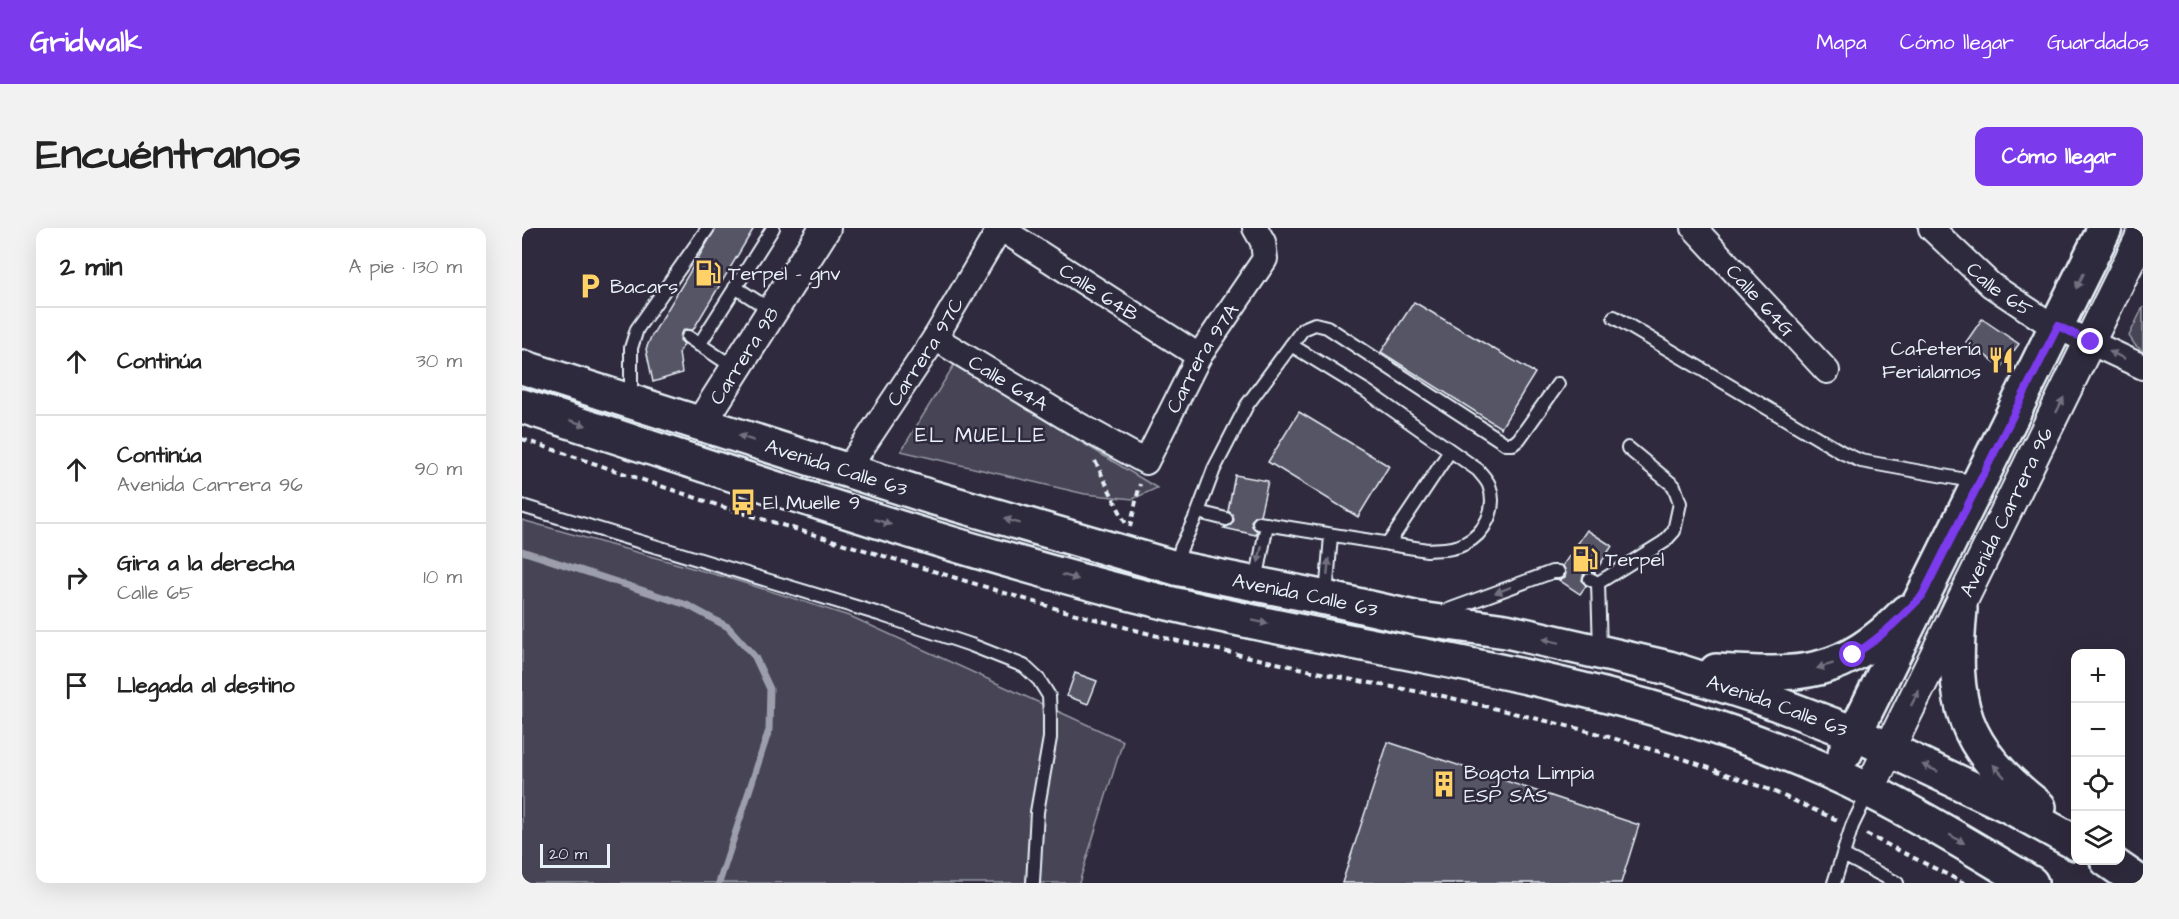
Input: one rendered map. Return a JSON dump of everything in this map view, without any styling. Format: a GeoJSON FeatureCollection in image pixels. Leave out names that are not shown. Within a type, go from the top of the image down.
{"type":"FeatureCollection","features":[{"type":"Feature","properties":{"kind":"main road","name":"Avenida Carrera 96"},"geometry":{"type":"LineString","coordinates":[[1835,774],[2105,228]]}},
{"type":"Feature","properties":{"kind":"main road","name":"Avenida Calle 63"},"geometry":{"type":"LineString","coordinates":[[522,367],[847,471],[1100,548],[1176,568],[1419,619],[1506,631],[1669,668],[1759,697],[1854,733],[2009,806],[2071,840]]}},
{"type":"Feature","properties":{"kind":"main road","name":"Avenida Calle 63"},"geometry":{"type":"LineString","coordinates":[[522,406],[896,526],[1049,572],[1167,603],[1564,684],[1668,712],[1735,734],[1869,790],[2031,883]]}},
{"type":"Feature","properties":{"kind":"main road"},"geometry":{"type":"LineString","coordinates":[[1669,668],[1784,674],[1828,666],[1871,645],[1922,596]]}},
{"type":"Feature","properties":{"kind":"main road"},"geometry":{"type":"LineString","coordinates":[[1960,609],[1956,679],[1961,706],[1970,730],[1981,750],[2013,786],[2071,832]]}},
{"type":"Feature","properties":{"kind":"main road"},"geometry":{"type":"LineString","coordinates":[[2113,865],[2140,883]]}},
{"type":"Feature","properties":{"kind":"street","name":"Carrera 98"},"geometry":{"type":"LineString","coordinates":[[701,423],[825,228]]}},
{"type":"Feature","properties":{"kind":"street","name":"Carrera 97C"},"geometry":{"type":"LineString","coordinates":[[847,471],[935,338],[1000,228]]}},
{"type":"Feature","properties":{"kind":"street","name":"Calle 64B"},"geometry":{"type":"LineString","coordinates":[[1000,228],[1199,356]]}},
{"type":"Feature","properties":{"kind":"street","name":"Carrera 97A"},"geometry":{"type":"LineString","coordinates":[[1146,462],[1199,356],[1265,259],[1263,242],[1255,228]]}},
{"type":"Feature","properties":{"kind":"street","name":"Calle 64G"},"geometry":{"type":"LineString","coordinates":[[1694,228],[1827,371]]}},
{"type":"Feature","properties":{"kind":"street","name":"Calle 65"},"geometry":{"type":"LineString","coordinates":[[1931,228],[1991,285],[2045,321],[2143,367]]}},
{"type":"Feature","properties":{"kind":"street","name":"Avenida Carrera 96"},"geometry":{"type":"LineString","coordinates":[[1869,790],[2143,233]]}},
{"type":"Feature","properties":{"kind":"street","name":"Calle 64A"},"geometry":{"type":"LineString","coordinates":[[935,338],[1077,424],[1146,462]]}},
{"type":"Feature","properties":{"kind":"lane"},"geometry":{"type":"LineString","coordinates":[[631,401],[631,348],[637,329],[708,228]]}},
{"type":"Feature","properties":{"kind":"lane"},"geometry":{"type":"LineString","coordinates":[[699,345],[772,228]]}},
{"type":"Feature","properties":{"kind":"lane"},"geometry":{"type":"LineString","coordinates":[[735,287],[772,311]]}},
{"type":"Feature","properties":{"kind":"lane"},"geometry":{"type":"LineString","coordinates":[[650,312],[661,319]]}},
{"type":"Feature","properties":{"kind":"lane"},"geometry":{"type":"LineString","coordinates":[[1614,317],[1843,453],[1861,461],[1980,482]]}},
{"type":"Feature","properties":{"kind":"lane"},"geometry":{"type":"LineString","coordinates":[[1176,568],[1181,548],[1198,512],[1214,469],[1248,405],[1304,329],[1315,324],[1327,327],[1506,444],[1513,444],[1519,440],[1558,384]]}},
{"type":"Feature","properties":{"kind":"lane"},"geometry":{"type":"LineString","coordinates":[[688,337],[736,369]]}},
{"type":"Feature","properties":{"kind":"lane"},"geometry":{"type":"LineString","coordinates":[[1255,584],[1263,524],[1427,550],[1449,549],[1464,544],[1479,533],[1490,517],[1492,501],[1489,484],[1478,470],[1366,391],[1291,345]]}},
{"type":"Feature","properties":{"kind":"lane"},"geometry":{"type":"LineString","coordinates":[[1600,652],[1594,581],[1664,542],[1674,531],[1680,503],[1674,486],[1628,448]]}},
{"type":"Feature","properties":{"kind":"lane"},"geometry":{"type":"LineString","coordinates":[[1389,544],[1450,451]]}},
{"type":"Feature","properties":{"kind":"lane"},"geometry":{"type":"LineString","coordinates":[[522,506],[879,614],[971,645],[1024,666],[1039,680],[1048,696],[1050,716],[1050,738],[1037,812],[1033,883]]}},
{"type":"Feature","properties":{"kind":"lane"},"geometry":{"type":"LineString","coordinates":[[1198,512],[1226,519]]}},
{"type":"Feature","properties":{"kind":"lane"},"geometry":{"type":"LineString","coordinates":[[1326,598],[1331,536]]}},
{"type":"Feature","properties":{"kind":"lane"},"geometry":{"type":"LineString","coordinates":[[1419,619],[1462,606],[1552,572],[1558,572]]}},
{"type":"Feature","properties":{"kind":"lane"},"geometry":{"type":"LineString","coordinates":[[1834,883],[1852,826],[1869,790]]}},
{"type":"Feature","properties":{"kind":"lane"},"geometry":{"type":"LineString","coordinates":[[1843,855],[1897,883]]}},
{"type":"Feature","properties":{"kind":"path"},"geometry":{"type":"LineString","coordinates":[[1077,424],[1129,530],[1146,462]]}},
{"type":"Feature","properties":{"kind":"path"},"geometry":{"type":"LineString","coordinates":[[522,439],[723,507],[1061,610],[1165,638],[1347,680],[1443,696],[1592,732],[1687,760],[1770,790],[1852,826],[1964,883]]}},
{"type":"Feature","properties":{"kind":"shaded area"},"geometry":{"type":"Polygon","coordinates":[[[2143,307],[2143,351],[2129,336],[2143,307]]]}},
{"type":"Feature","properties":{"kind":"shaded area"},"geometry":{"type":"Polygon","coordinates":[[[954,365],[1157,488],[1133,499],[1085,494],[901,451],[954,365]]]}},
{"type":"Feature","properties":{"kind":"shaded area"},"geometry":{"type":"Polygon","coordinates":[[[522,520],[735,580],[852,617],[1123,741],[1079,883],[522,883],[522,520]]]}},
{"type":"Feature","properties":{"kind":"building","name":"Terpel - gnv"},"geometry":{"type":"Polygon","coordinates":[[[716,228],[754,228],[693,330],[685,329],[681,333],[680,340],[684,344],[679,353],[682,373],[653,382],[646,349],[716,228]]]}},
{"type":"Feature","properties":{"kind":"building"},"geometry":{"type":"Polygon","coordinates":[[[1414,302],[1535,373],[1501,428],[1381,352],[1414,302]]]}},
{"type":"Feature","properties":{"kind":"building"},"geometry":{"type":"Polygon","coordinates":[[[1982,319],[2019,344],[2002,367],[1966,342],[1982,319]]]}},
{"type":"Feature","properties":{"kind":"building"},"geometry":{"type":"Polygon","coordinates":[[[1299,412],[1389,466],[1358,517],[1268,462],[1299,412]]]}},
{"type":"Feature","properties":{"kind":"building"},"geometry":{"type":"Polygon","coordinates":[[[1235,475],[1268,481],[1260,515],[1251,521],[1257,531],[1256,535],[1224,528],[1231,525],[1234,520],[1228,511],[1235,475]]]}},
{"type":"Feature","properties":{"kind":"building","name":"Terpel"},"geometry":{"type":"Polygon","coordinates":[[[1587,530],[1612,546],[1595,572],[1589,571],[1583,575],[1582,580],[1586,586],[1580,594],[1559,580],[1565,577],[1563,565],[1587,530]]]}},
{"type":"Feature","properties":{"kind":"building"},"geometry":{"type":"Polygon","coordinates":[[[1075,673],[1097,681],[1088,704],[1067,696],[1075,673]]]}},
{"type":"Feature","properties":{"kind":"building","name":"Bogota Limpia ESP SAS"},"geometry":{"type":"Polygon","coordinates":[[[1388,742],[1639,825],[1621,883],[1342,883],[1388,742]]]}},
{"type":"Feature","properties":{"kind":"waterway"},"geometry":{"type":"LineString","coordinates":[[522,551],[687,605],[728,627],[755,657],[770,689],[769,730],[719,883]]}},
{"type":"Feature","properties":{"kind":"place","name":"Terpel - gnv"},"geometry":{"type":"Point","coordinates":[708,273]}},
{"type":"Feature","properties":{"kind":"place","name":"Bacars"},"geometry":{"type":"Point","coordinates":[590,286]}},
{"type":"Feature","properties":{"kind":"place","name":"Cafetería Ferialamos"},"geometry":{"type":"Point","coordinates":[2001,360]}},
{"type":"Feature","properties":{"kind":"place","name":"El Muelle 9"},"geometry":{"type":"Point","coordinates":[743,502]}},
{"type":"Feature","properties":{"kind":"place","name":"Terpel"},"geometry":{"type":"Point","coordinates":[1585,559]}},
{"type":"Feature","properties":{"kind":"place","name":"Bogota Limpia ESP SAS"},"geometry":{"type":"Point","coordinates":[1444,784]}},
{"type":"Feature","properties":{"kind":"district","name":"EL MUELLE"},"geometry":{"type":"Point","coordinates":[981,435]}},
{"type":"Feature","properties":{"kind":"route"},"geometry":{"type":"LineString","coordinates":[[1853,655],[1871,645],[1889,630],[1922,596],[2058,326],[2091,342]]}}]}
